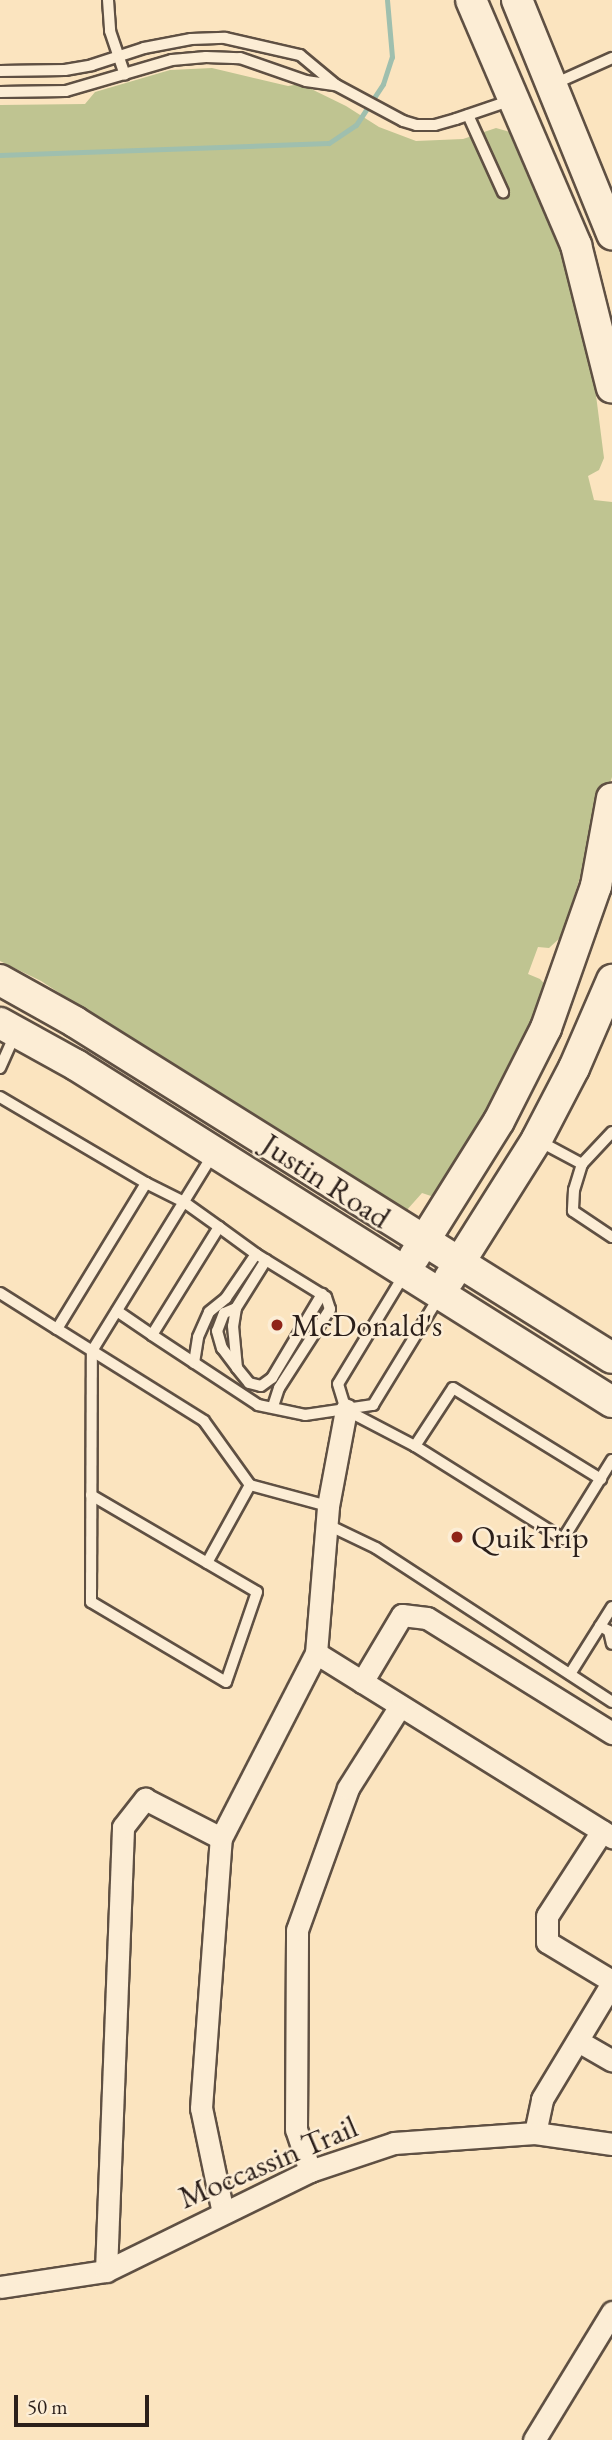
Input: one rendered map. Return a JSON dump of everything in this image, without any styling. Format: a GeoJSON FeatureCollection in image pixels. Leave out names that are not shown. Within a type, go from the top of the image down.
{"type":"FeatureCollection","features":[{"type":"Feature","properties":{"kind":"main road"},"geometry":{"type":"LineString","coordinates":[[471,0],[576,245],[612,388]]}},
{"type":"Feature","properties":{"kind":"main road"},"geometry":{"type":"LineString","coordinates":[[517,0],[612,234]]}},
{"type":"Feature","properties":{"kind":"main road"},"geometry":{"type":"LineString","coordinates":[[513,99],[551,85]]}},
{"type":"Feature","properties":{"kind":"main road"},"geometry":{"type":"LineString","coordinates":[[405,1273],[499,1121],[546,1028],[596,886],[612,798]]}},
{"type":"Feature","properties":{"kind":"main road","name":"Justin Road"},"geometry":{"type":"LineString","coordinates":[[0,980],[75,1022],[612,1358]]}},
{"type":"Feature","properties":{"kind":"main road"},"geometry":{"type":"LineString","coordinates":[[440,1294],[537,1139],[611,988],[562,981]]}},
{"type":"Feature","properties":{"kind":"main road","name":"Justin Road"},"geometry":{"type":"LineString","coordinates":[[8,1027],[76,1065],[612,1402]]}},
{"type":"Feature","properties":{"kind":"street"},"geometry":{"type":"LineString","coordinates":[[223,2213],[201,2108],[221,1838],[316,1653],[327,1515],[346,1410]]}},
{"type":"Feature","properties":{"kind":"street"},"geometry":{"type":"LineString","coordinates":[[362,1682],[402,1615],[427,1618],[612,1733]]}},
{"type":"Feature","properties":{"kind":"street"},"geometry":{"type":"LineString","coordinates":[[316,1653],[607,1834],[547,1916],[547,1942],[612,1982],[542,2099],[535,2133]]}},
{"type":"Feature","properties":{"kind":"street"},"geometry":{"type":"LineString","coordinates":[[310,2171],[296,2129],[297,1930],[348,1788],[400,1706]]}},
{"type":"Feature","properties":{"kind":"street"},"geometry":{"type":"LineString","coordinates":[[106,2271],[123,1827],[145,1799],[221,1838]]}},
{"type":"Feature","properties":{"kind":"street"},"geometry":{"type":"LineString","coordinates":[[578,2041],[612,2061]]}},
{"type":"Feature","properties":{"kind":"street","name":"Moccassin Trail"},"geometry":{"type":"LineString","coordinates":[[0,2287],[106,2271],[310,2171],[394,2143],[535,2133],[612,2144]]}},
{"type":"Feature","properties":{"kind":"street"},"geometry":{"type":"LineString","coordinates":[[534,2440],[612,2312]]}},
{"type":"Feature","properties":{"kind":"lane"},"geometry":{"type":"LineString","coordinates":[[108,0],[110,31],[125,75]]}},
{"type":"Feature","properties":{"kind":"lane"},"geometry":{"type":"LineString","coordinates":[[0,71],[65,70],[144,48],[191,39],[225,38],[300,55],[336,85],[403,121],[435,125],[513,99]]}},
{"type":"Feature","properties":{"kind":"lane"},"geometry":{"type":"LineString","coordinates":[[0,92],[66,91],[172,60],[240,58],[272,66],[306,81],[336,85]]}},
{"type":"Feature","properties":{"kind":"lane"},"geometry":{"type":"LineString","coordinates":[[551,85],[612,58]]}},
{"type":"Feature","properties":{"kind":"lane"},"geometry":{"type":"LineString","coordinates":[[468,115],[503,192]]}},
{"type":"Feature","properties":{"kind":"lane"},"geometry":{"type":"LineString","coordinates":[[0,1068],[8,1027]]}},
{"type":"Feature","properties":{"kind":"lane"},"geometry":{"type":"LineString","coordinates":[[0,1097],[146,1183],[184,1202],[261,1257],[327,1297],[330,1309],[279,1388],[273,1406]]}},
{"type":"Feature","properties":{"kind":"lane"},"geometry":{"type":"LineString","coordinates":[[612,1132],[582,1164],[574,1190],[573,1211],[612,1237]]}},
{"type":"Feature","properties":{"kind":"lane"},"geometry":{"type":"LineString","coordinates":[[537,1139],[582,1164]]}},
{"type":"Feature","properties":{"kind":"lane"},"geometry":{"type":"LineString","coordinates":[[91,1495],[257,1592],[226,1682],[91,1602],[91,1495],[92,1351],[214,1152]]}},
{"type":"Feature","properties":{"kind":"lane"},"geometry":{"type":"LineString","coordinates":[[57,1329],[146,1183]]}},
{"type":"Feature","properties":{"kind":"lane"},"geometry":{"type":"LineString","coordinates":[[152,1335],[219,1227]]}},
{"type":"Feature","properties":{"kind":"lane"},"geometry":{"type":"LineString","coordinates":[[237,1368],[233,1326],[236,1308],[261,1257]]}},
{"type":"Feature","properties":{"kind":"lane"},"geometry":{"type":"LineString","coordinates":[[194,1363],[198,1337],[209,1312],[226,1298],[261,1257]]}},
{"type":"Feature","properties":{"kind":"lane"},"geometry":{"type":"LineString","coordinates":[[405,1273],[338,1384],[346,1410],[415,1446],[563,1539],[605,1478],[612,1460]]}},
{"type":"Feature","properties":{"kind":"lane"},"geometry":{"type":"LineString","coordinates":[[0,1293],[204,1422],[250,1485],[327,1515],[612,1702]]}},
{"type":"Feature","properties":{"kind":"lane"},"geometry":{"type":"LineString","coordinates":[[236,1308],[224,1313],[217,1331],[222,1348],[249,1383],[261,1386],[268,1382],[322,1294]]}},
{"type":"Feature","properties":{"kind":"lane"},"geometry":{"type":"LineString","coordinates":[[117,1311],[258,1405],[273,1406],[305,1415],[373,1405],[440,1294]]}},
{"type":"Feature","properties":{"kind":"lane"},"geometry":{"type":"LineString","coordinates":[[415,1446],[453,1388],[605,1478]]}},
{"type":"Feature","properties":{"kind":"lane"},"geometry":{"type":"LineString","coordinates":[[207,1563],[250,1485]]}},
{"type":"Feature","properties":{"kind":"lane"},"geometry":{"type":"LineString","coordinates":[[570,1674],[607,1629],[612,1606]]}},
{"type":"Feature","properties":{"kind":"lane"},"geometry":{"type":"LineString","coordinates":[[607,1629],[612,1644]]}},
{"type":"Feature","properties":{"kind":"green space"},"geometry":{"type":"Polygon","coordinates":[[[212,68],[288,86],[301,84],[346,106],[379,127],[416,141],[463,139],[496,128],[517,134],[566,253],[590,348],[604,458],[599,470],[588,476],[594,500],[612,502],[612,777],[561,937],[549,948],[538,947],[528,974],[540,979],[550,990],[510,1084],[480,1122],[434,1197],[422,1193],[406,1211],[392,1209],[41,981],[0,961],[0,105],[85,104],[95,92],[170,70],[212,68]]]}},
{"type":"Feature","properties":{"kind":"waterway"},"geometry":{"type":"LineString","coordinates":[[0,155],[329,143],[356,125],[383,84],[392,57],[387,0]]}},
{"type":"Feature","properties":{"kind":"place","name":"McDonald's"},"geometry":{"type":"Point","coordinates":[277,1325]}},
{"type":"Feature","properties":{"kind":"place","name":"QuikTrip"},"geometry":{"type":"Point","coordinates":[457,1537]}}]}
